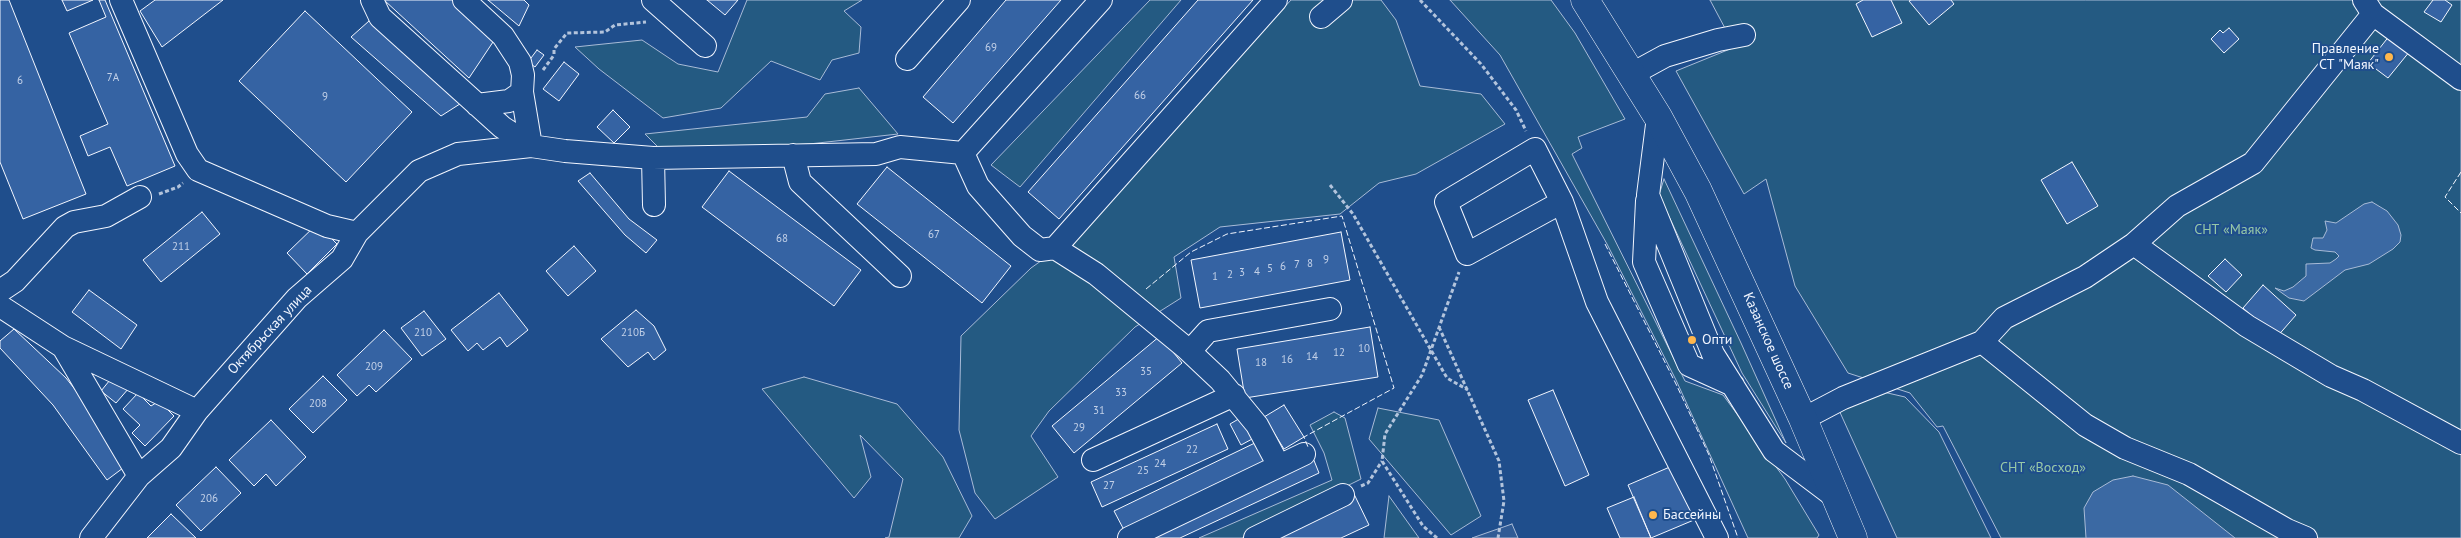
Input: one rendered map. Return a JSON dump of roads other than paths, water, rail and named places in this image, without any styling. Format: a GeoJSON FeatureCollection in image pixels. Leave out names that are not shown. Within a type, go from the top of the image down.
{"type":"FeatureCollection","features":[{"type":"Feature","properties":{"kind":"main road","name":"Казанское шоссе"},"geometry":{"type":"LineString","coordinates":[[1585,0],[1658,117],[1698,191],[1803,419],[1853,538]]}},
{"type":"Feature","properties":{"kind":"street"},"geometry":{"type":"LineString","coordinates":[[372,0],[380,17],[502,127],[531,146],[565,151],[653,158],[876,154],[900,147],[963,153]]}},
{"type":"Feature","properties":{"kind":"street"},"geometry":{"type":"LineString","coordinates":[[464,0],[503,36],[520,62],[523,75],[522,92],[531,146]]}},
{"type":"Feature","properties":{"kind":"street"},"geometry":{"type":"LineString","coordinates":[[907,59],[959,0]]}},
{"type":"Feature","properties":{"kind":"street"},"geometry":{"type":"LineString","coordinates":[[963,153],[1101,0]]}},
{"type":"Feature","properties":{"kind":"street"},"geometry":{"type":"LineString","coordinates":[[1055,248],[1276,0]]}},
{"type":"Feature","properties":{"kind":"street"},"geometry":{"type":"LineString","coordinates":[[1321,17],[1340,0]]}},
{"type":"Feature","properties":{"kind":"street"},"geometry":{"type":"LineString","coordinates":[[124,1],[187,154],[198,170],[327,226],[357,233]]}},
{"type":"Feature","properties":{"kind":"street"},"geometry":{"type":"LineString","coordinates":[[660,6],[705,46]]}},
{"type":"Feature","properties":{"kind":"street"},"geometry":{"type":"LineString","coordinates":[[1803,419],[1844,398],[1982,342],[2004,318],[2085,277],[2134,244],[2177,206],[2253,163],[2368,7],[2461,79]]}},
{"type":"Feature","properties":{"kind":"street"},"geometry":{"type":"LineString","coordinates":[[1632,74],[1665,56],[1718,40],[1744,35]]}},
{"type":"Feature","properties":{"kind":"street"},"geometry":{"type":"LineString","coordinates":[[477,105],[509,101],[522,92]]}},
{"type":"Feature","properties":{"kind":"street"},"geometry":{"type":"LineString","coordinates":[[1658,117],[1648,195],[1713,354],[1774,451],[1835,496]]}},
{"type":"Feature","properties":{"kind":"street","name":"Октябрьская улица"},"geometry":{"type":"LineString","coordinates":[[91,538],[139,476],[171,448],[197,410],[297,298],[342,259],[357,233],[419,171],[458,154],[531,146]]}},
{"type":"Feature","properties":{"kind":"street"},"geometry":{"type":"LineString","coordinates":[[1562,202],[1467,254],[1446,202],[1535,150],[1562,202],[1597,302],[1718,538]]}},
{"type":"Feature","properties":{"kind":"street"},"geometry":{"type":"LineString","coordinates":[[963,153],[978,186],[1022,236],[1040,250],[1055,248],[1096,274],[1190,351],[1234,395],[1257,425],[1279,466]]}},
{"type":"Feature","properties":{"kind":"street"},"geometry":{"type":"LineString","coordinates":[[792,155],[800,182],[900,276]]}},
{"type":"Feature","properties":{"kind":"street"},"geometry":{"type":"LineString","coordinates":[[653,158],[654,205]]}},
{"type":"Feature","properties":{"kind":"street"},"geometry":{"type":"LineString","coordinates":[[0,291],[15,281],[65,227],[74,222],[106,216],[140,197]]}},
{"type":"Feature","properties":{"kind":"street"},"geometry":{"type":"LineString","coordinates":[[2134,244],[2247,326],[2331,376],[2362,390],[2461,443]]}},
{"type":"Feature","properties":{"kind":"street"},"geometry":{"type":"LineString","coordinates":[[0,306],[63,347],[197,410]]}},
{"type":"Feature","properties":{"kind":"street"},"geometry":{"type":"LineString","coordinates":[[1190,351],[1208,331],[1330,308]]}},
{"type":"Feature","properties":{"kind":"street"},"geometry":{"type":"LineString","coordinates":[[1982,342],[2085,425],[2125,448],[2189,474],[2287,530],[2306,538]]}},
{"type":"Feature","properties":{"kind":"street"},"geometry":{"type":"LineString","coordinates":[[63,347],[139,476]]}},
{"type":"Feature","properties":{"kind":"street"},"geometry":{"type":"LineString","coordinates":[[1093,460],[1234,395]]}},
{"type":"Feature","properties":{"kind":"street"},"geometry":{"type":"LineString","coordinates":[[1129,538],[1304,454]]}},
{"type":"Feature","properties":{"kind":"street"},"geometry":{"type":"LineString","coordinates":[[1255,538],[1343,496]]}},
{"type":"Feature","properties":{"kind":"place","name":"Правление СТ \"Маяк\""},"geometry":{"type":"Point","coordinates":[2389,57]}},
{"type":"Feature","properties":{"kind":"place","name":"Опти"},"geometry":{"type":"Point","coordinates":[1692,340]}},
{"type":"Feature","properties":{"kind":"place","name":"Бассейны"},"geometry":{"type":"Point","coordinates":[1653,515]}},
{"type":"Feature","properties":{"kind":"park label","name":"СНТ «Маяк»"},"geometry":{"type":"Point","coordinates":[2231,230]}},
{"type":"Feature","properties":{"kind":"park label","name":"СНТ «Восход»"},"geometry":{"type":"Point","coordinates":[2043,468]}}]}
